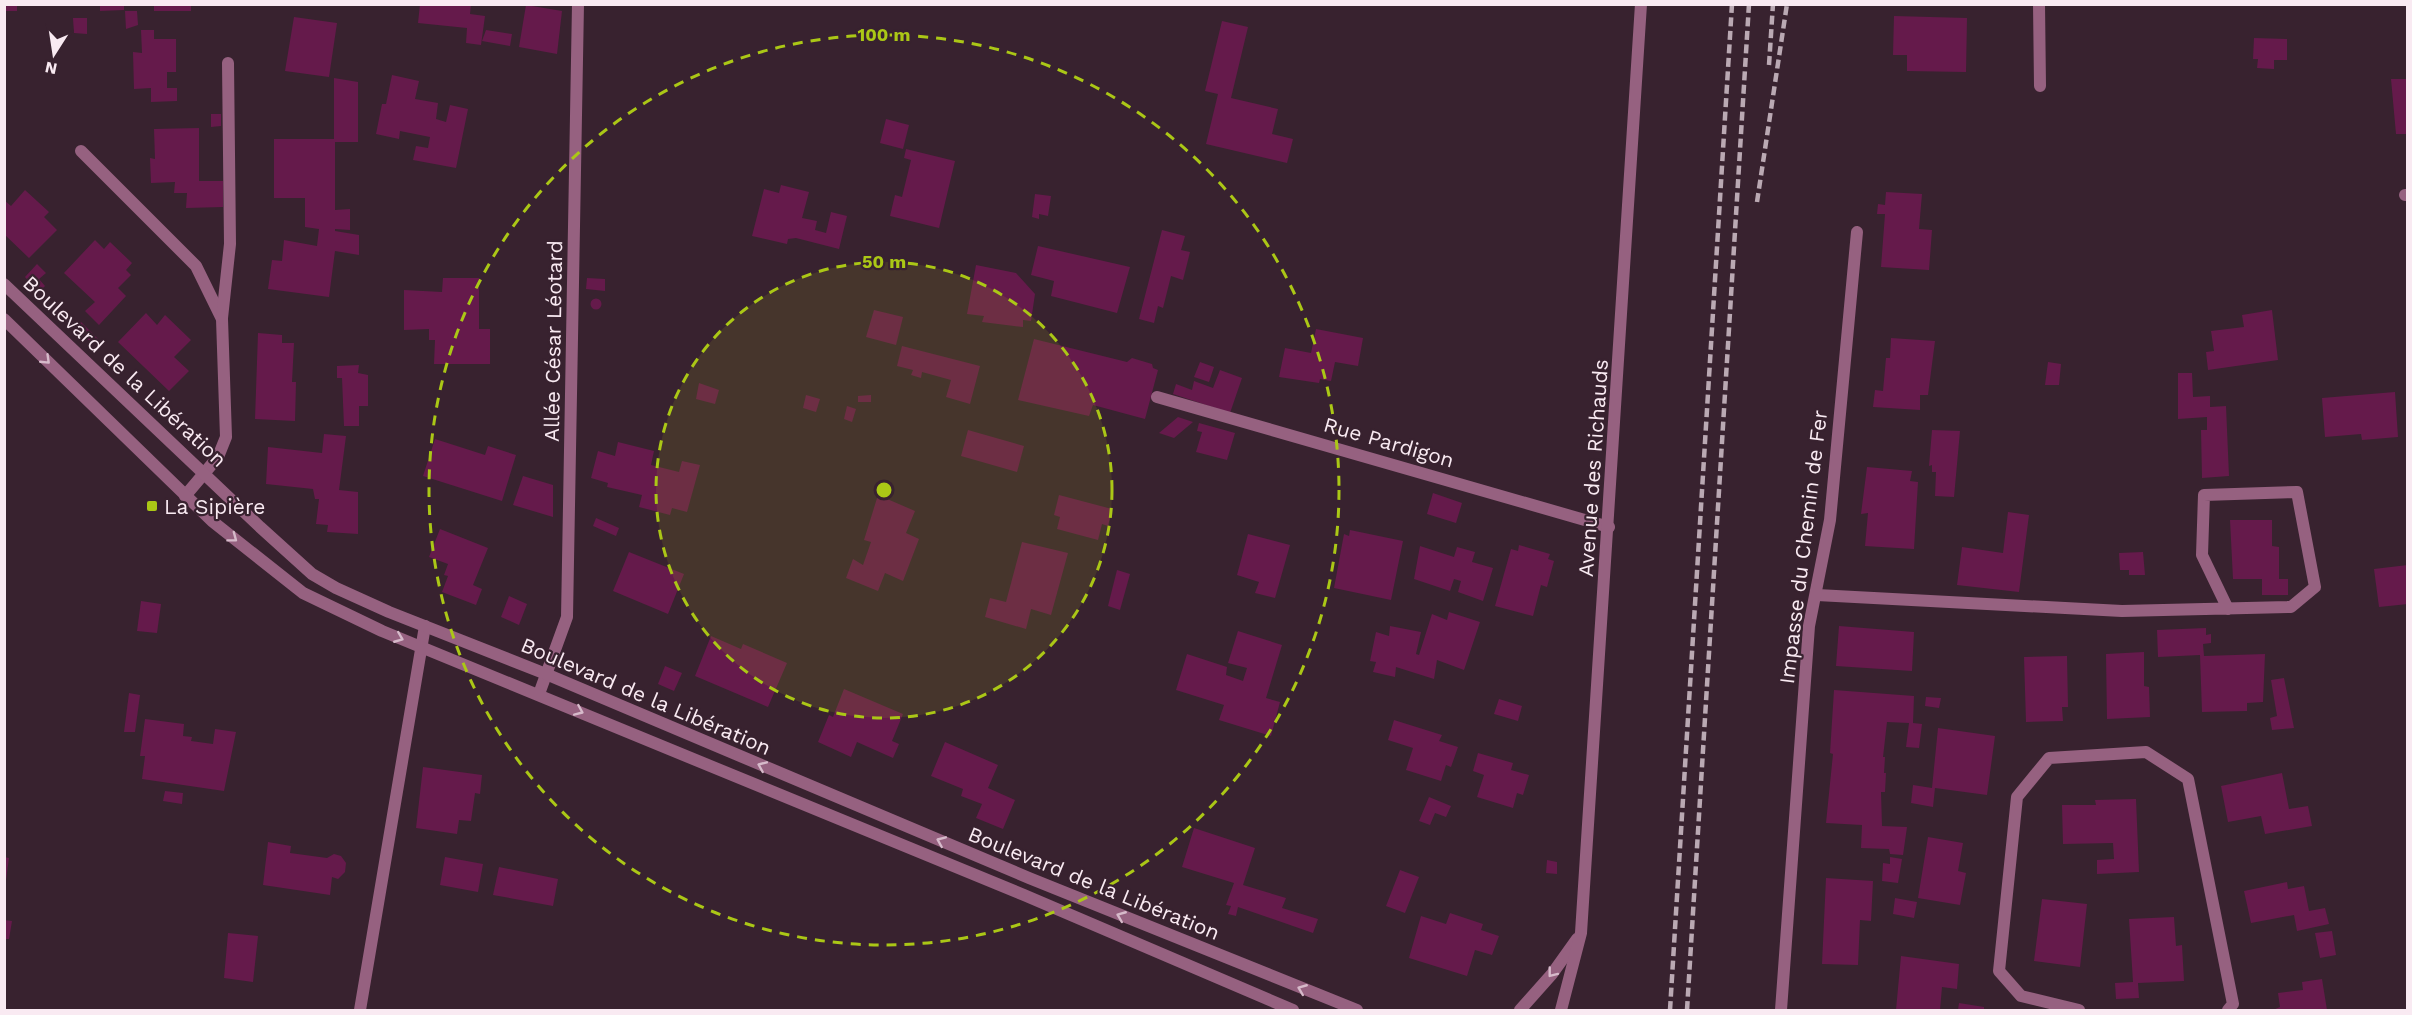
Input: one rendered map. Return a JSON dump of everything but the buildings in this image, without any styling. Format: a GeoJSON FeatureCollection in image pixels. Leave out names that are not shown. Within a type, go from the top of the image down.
{"type":"FeatureCollection","features":[{"type":"Feature","properties":{"kind":"street","name":"Allée César Léotard"},"geometry":{"type":"LineString","coordinates":[[539,694],[567,617],[578,4]]}},
{"type":"Feature","properties":{"kind":"street","name":"Avenue des Richauds"},"geometry":{"type":"LineString","coordinates":[[1561,1011],[1581,933],[1641,4]]}},
{"type":"Feature","properties":{"kind":"street"},"geometry":{"type":"LineString","coordinates":[[2039,4],[2040,86]]}},
{"type":"Feature","properties":{"kind":"street"},"geometry":{"type":"LineString","coordinates":[[185,496],[206,474],[218,457],[226,437],[222,319],[230,244],[228,63]]}},
{"type":"Feature","properties":{"kind":"street"},"geometry":{"type":"LineString","coordinates":[[81,151],[196,266],[222,319]]}},
{"type":"Feature","properties":{"kind":"street","name":"Impasse du Chemin de Fer"},"geometry":{"type":"LineString","coordinates":[[1781,1011],[1809,626],[1817,595],[1830,520],[1857,232]]}},
{"type":"Feature","properties":{"kind":"street","name":"Boulevard de la Libération"},"geometry":{"type":"LineString","coordinates":[[4,284],[312,574],[336,588],[1029,878],[1357,1011]]}},
{"type":"Feature","properties":{"kind":"street","name":"Boulevard de la Libération"},"geometry":{"type":"LineString","coordinates":[[4,319],[212,521],[303,594],[421,646],[1023,895],[1293,1011]]}},
{"type":"Feature","properties":{"kind":"street","name":"Rue Pardigon"},"geometry":{"type":"LineString","coordinates":[[1157,397],[1609,527]]}},
{"type":"Feature","properties":{"kind":"street"},"geometry":{"type":"LineString","coordinates":[[1817,595],[2122,612],[2228,609],[2291,607],[2315,587],[2297,492],[2204,495],[2202,555],[2228,609]]}},
{"type":"Feature","properties":{"kind":"street"},"geometry":{"type":"LineString","coordinates":[[360,1011],[425,626]]}},
{"type":"Feature","properties":{"kind":"street"},"geometry":{"type":"LineString","coordinates":[[2079,1011],[2021,996],[1999,971],[2017,797],[2049,758],[2146,752],[2188,779],[2233,1004],[2228,1011]]}},
{"type":"Feature","properties":{"kind":"street"},"geometry":{"type":"LineString","coordinates":[[1520,1011],[1552,974],[1581,933]]}},
{"type":"Feature","properties":{"kind":"railway"},"geometry":{"type":"LineString","coordinates":[[1670,1010],[1732,4]]}},
{"type":"Feature","properties":{"kind":"railway"},"geometry":{"type":"LineString","coordinates":[[1687,1010],[1749,4]]}},
{"type":"Feature","properties":{"kind":"railway"},"geometry":{"type":"LineString","coordinates":[[1769,65],[1773,4]]}},
{"type":"Feature","properties":{"kind":"railway"},"geometry":{"type":"LineString","coordinates":[[1757,202],[1787,4]]}},
{"type":"Feature","properties":{"kind":"place","name":"La Sipière"},"geometry":{"type":"Point","coordinates":[152,506]}}]}
